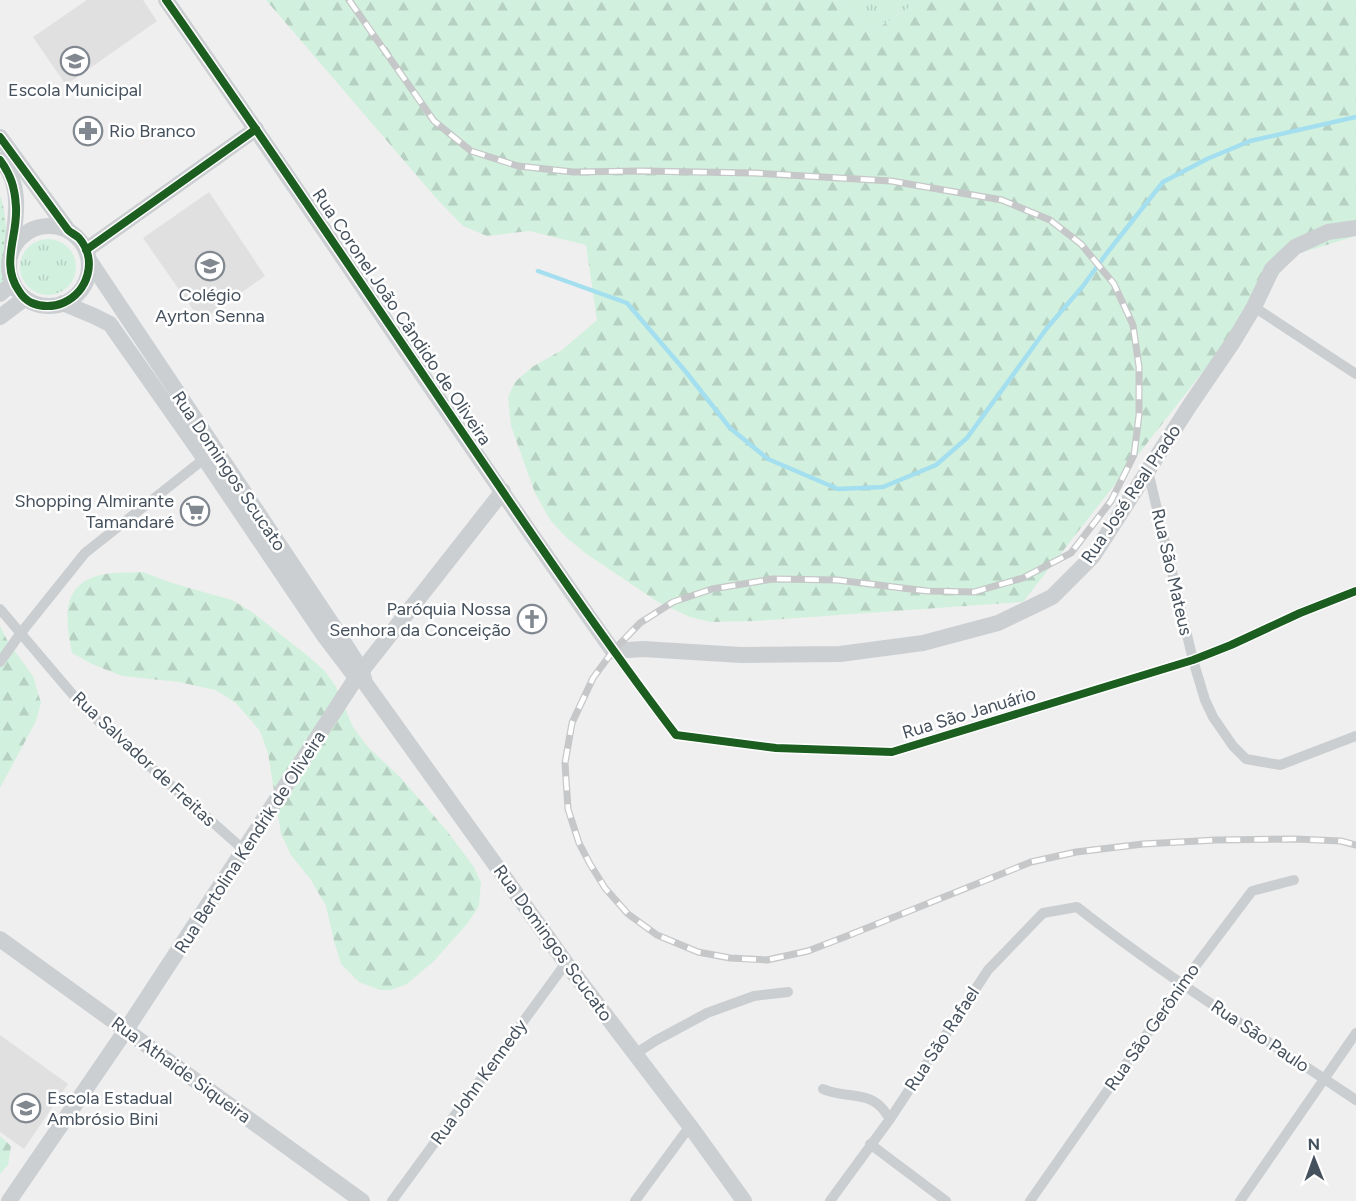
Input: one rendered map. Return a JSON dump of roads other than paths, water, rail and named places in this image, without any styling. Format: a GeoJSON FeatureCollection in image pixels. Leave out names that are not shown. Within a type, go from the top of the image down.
{"type":"FeatureCollection","features":[{"type":"Feature","properties":{"kind":"street","name":"Rua Coronel João Cândido de Oliveira"},"geometry":{"type":"LineString","coordinates":[[166,0],[613,651]]}},
{"type":"Feature","properties":{"kind":"street"},"geometry":{"type":"LineString","coordinates":[[87,255],[256,129]]}},
{"type":"Feature","properties":{"kind":"street"},"geometry":{"type":"LineString","coordinates":[[0,137],[68,230],[78,238],[87,255],[88,273],[83,286],[75,296],[63,303],[54,306],[34,304],[24,299],[13,284],[9,272],[9,261],[16,209],[14,188],[9,172],[0,160]]}},
{"type":"Feature","properties":{"kind":"street"},"geometry":{"type":"LineString","coordinates":[[12,249],[30,230],[42,226],[55,226],[68,230]]}},
{"type":"Feature","properties":{"kind":"street","name":"Rua José Real Prado"},"geometry":{"type":"LineString","coordinates":[[613,651],[643,649],[741,655],[840,654],[923,643],[998,623],[1052,597],[1093,556],[1233,342],[1254,307],[1272,269],[1295,248],[1328,232],[1356,228]]}},
{"type":"Feature","properties":{"kind":"street","name":"Rua Domingos Scucato"},"geometry":{"type":"LineString","coordinates":[[87,255],[210,454]]}},
{"type":"Feature","properties":{"kind":"street"},"geometry":{"type":"LineString","coordinates":[[0,294],[13,284]]}},
{"type":"Feature","properties":{"kind":"street"},"geometry":{"type":"LineString","coordinates":[[0,317],[24,299]]}},
{"type":"Feature","properties":{"kind":"street","name":"Rua Domingos Scucato"},"geometry":{"type":"LineString","coordinates":[[63,303],[111,324],[210,454],[336,630],[361,678],[566,963],[744,1201]]}},
{"type":"Feature","properties":{"kind":"street"},"geometry":{"type":"LineString","coordinates":[[1254,307],[1356,374]]}},
{"type":"Feature","properties":{"kind":"street"},"geometry":{"type":"LineString","coordinates":[[0,662],[85,553],[210,454]]}},
{"type":"Feature","properties":{"kind":"street","name":"Rua São Mateus"},"geometry":{"type":"LineString","coordinates":[[1148,471],[1193,660],[1205,700],[1213,717],[1233,746],[1246,759],[1280,765],[1356,736]]}},
{"type":"Feature","properties":{"kind":"street","name":"Rua Bertolina Kendrik de Oliveira"},"geometry":{"type":"LineString","coordinates":[[9,1201],[361,678],[503,492]]}},
{"type":"Feature","properties":{"kind":"street","name":"Rua São Januário"},"geometry":{"type":"LineString","coordinates":[[613,651],[676,735],[776,748],[892,752],[1193,660],[1356,591]]}},
{"type":"Feature","properties":{"kind":"street","name":"Rua Salvador de Freitas"},"geometry":{"type":"LineString","coordinates":[[0,609],[85,709],[245,850]]}},
{"type":"Feature","properties":{"kind":"street","name":"Rua São Gerônimo"},"geometry":{"type":"LineString","coordinates":[[1030,1201],[1182,984],[1252,891],[1294,880]]}},
{"type":"Feature","properties":{"kind":"street","name":"Rua São Paulo"},"geometry":{"type":"LineString","coordinates":[[1077,907],[1182,984],[1356,1100]]}},
{"type":"Feature","properties":{"kind":"street","name":"Rua São Rafael"},"geometry":{"type":"LineString","coordinates":[[830,1201],[890,1119],[987,970],[1043,913],[1077,907]]}},
{"type":"Feature","properties":{"kind":"street","name":"Rua Athaide Siqueira"},"geometry":{"type":"LineString","coordinates":[[0,939],[362,1201]]}},
{"type":"Feature","properties":{"kind":"street","name":"Rua John Kennedy"},"geometry":{"type":"LineString","coordinates":[[392,1201],[566,963]]}},
{"type":"Feature","properties":{"kind":"street"},"geometry":{"type":"LineString","coordinates":[[635,1054],[707,1013],[754,996],[788,992]]}},
{"type":"Feature","properties":{"kind":"street"},"geometry":{"type":"LineString","coordinates":[[1240,1201],[1356,1033]]}},
{"type":"Feature","properties":{"kind":"street"},"geometry":{"type":"LineString","coordinates":[[824,1089],[835,1093],[867,1097],[880,1106],[890,1119]]}},
{"type":"Feature","properties":{"kind":"street"},"geometry":{"type":"LineString","coordinates":[[635,1201],[690,1126]]}},
{"type":"Feature","properties":{"kind":"street"},"geometry":{"type":"LineString","coordinates":[[870,1144],[946,1201]]}},
{"type":"Feature","properties":{"kind":"waterway"},"geometry":{"type":"LineString","coordinates":[[538,271],[627,303],[730,428],[768,459],[838,489],[883,487],[936,465],[967,438],[1047,328],[1083,286],[1163,182],[1207,159],[1250,141],[1356,117]]}},
{"type":"Feature","properties":{"kind":"railway"},"geometry":{"type":"LineString","coordinates":[[349,0],[434,121],[471,151],[518,166],[573,172],[755,173],[891,181],[1002,200],[1050,220],[1081,244],[1114,284],[1133,325],[1139,367],[1139,415],[1134,455],[1111,501],[1071,553],[1023,578],[974,592],[927,591],[837,580],[773,579],[712,589],[673,602],[640,623],[613,651],[593,678],[572,723],[565,763],[568,809],[579,843],[605,888],[628,914],[657,935],[698,952],[730,958],[767,960],[808,951],[1031,862],[1076,852],[1143,844],[1216,840],[1295,839],[1341,841],[1356,845]]}},
{"type":"Feature","properties":{"kind":"place","name":"Escola Municipal"},"geometry":{"type":"Point","coordinates":[75,61]}},
{"type":"Feature","properties":{"kind":"place","name":"Rio Branco"},"geometry":{"type":"Point","coordinates":[88,131]}},
{"type":"Feature","properties":{"kind":"place","name":"Colégio Ayrton Senna"},"geometry":{"type":"Point","coordinates":[210,266]}},
{"type":"Feature","properties":{"kind":"place","name":"Shopping Almirante Tamandaré"},"geometry":{"type":"Point","coordinates":[195,511]}},
{"type":"Feature","properties":{"kind":"place","name":"Paróquia Nossa Senhora da Conceição"},"geometry":{"type":"Point","coordinates":[532,619]}},
{"type":"Feature","properties":{"kind":"place","name":"Escola Estadual Ambrósio Bini"},"geometry":{"type":"Point","coordinates":[26,1108]}}]}
